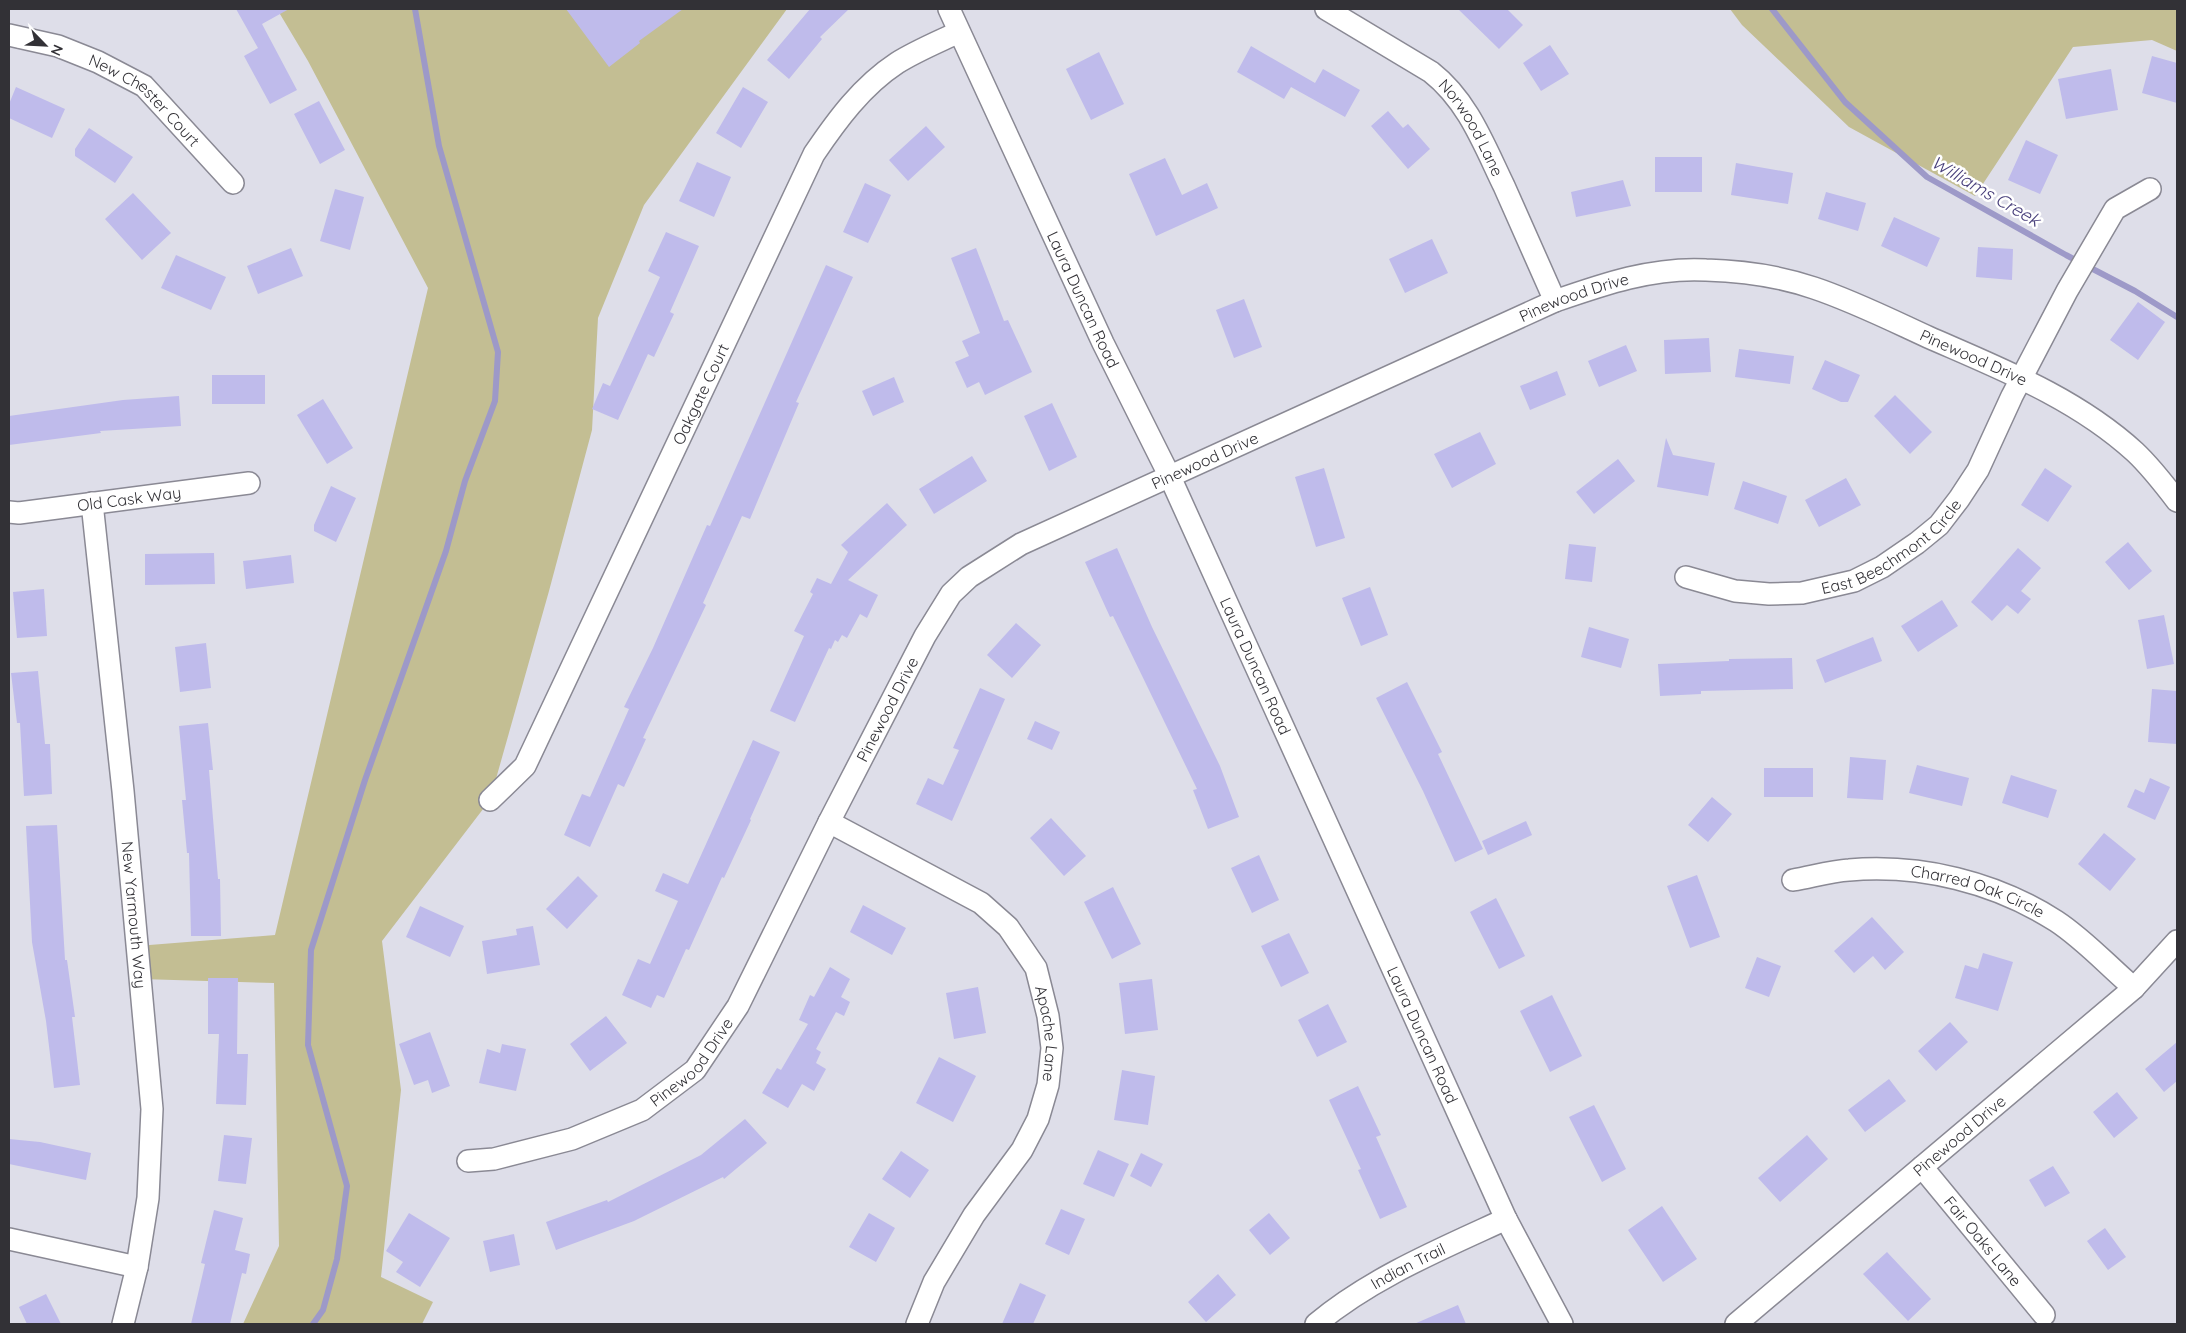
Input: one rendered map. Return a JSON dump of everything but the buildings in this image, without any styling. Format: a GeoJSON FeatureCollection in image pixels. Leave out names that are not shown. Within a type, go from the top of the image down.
{"type":"FeatureCollection","features":[{"type":"Feature","properties":{"kind":"street","name":"Laura Duncan Road"},"geometry":{"type":"LineString","coordinates":[[948,9],[1104,343],[1170,476],[1506,1219],[1562,1324]]}},
{"type":"Feature","properties":{"kind":"street","name":"Norwood Lane"},"geometry":{"type":"LineString","coordinates":[[1326,9],[1431,72],[1445,83],[1460,101],[1488,151],[1555,302]]}},
{"type":"Feature","properties":{"kind":"street","name":"Oakgate Court"},"geometry":{"type":"LineString","coordinates":[[490,800],[525,766],[814,154],[835,123],[858,96],[896,64],[959,32]]}},
{"type":"Feature","properties":{"kind":"street","name":"New Chester Court"},"geometry":{"type":"LineString","coordinates":[[9,36],[66,49],[98,62],[144,86],[233,183]]}},
{"type":"Feature","properties":{"kind":"street","name":"East Beechmont Circle"},"geometry":{"type":"LineString","coordinates":[[1686,578],[1735,591],[1769,594],[1802,593],[1854,581],[1882,567],[1918,543],[1939,525],[1960,500],[1978,470],[2022,378],[2067,291],[2115,209],[2150,189]]}},
{"type":"Feature","properties":{"kind":"street","name":"Pinewood Drive"},"geometry":{"type":"LineString","coordinates":[[468,1161],[494,1159],[572,1139],[642,1110],[695,1070],[738,1006],[829,822],[925,636],[952,594],[969,577],[1021,544],[1555,302],[1609,283],[1666,271],[1743,272],[1813,287],[2022,378],[2080,410],[2136,453],[2177,501]]}},
{"type":"Feature","properties":{"kind":"street","name":"Old Cask Way"},"geometry":{"type":"LineString","coordinates":[[9,512],[19,513],[249,483]]}},
{"type":"Feature","properties":{"kind":"street","name":"New Yarmouth Way"},"geometry":{"type":"LineString","coordinates":[[92,503],[123,791],[152,1109],[148,1198],[124,1324]]}},
{"type":"Feature","properties":{"kind":"street","name":"Apache Lane"},"geometry":{"type":"LineString","coordinates":[[829,822],[982,903],[1008,927],[1036,968],[1048,1016],[1052,1048],[1048,1085],[1038,1119],[1022,1150],[974,1215],[934,1282],[917,1324]]}},
{"type":"Feature","properties":{"kind":"street","name":"Charred Oak Circle"},"geometry":{"type":"LineString","coordinates":[[1793,880],[1848,870],[1885,869],[1925,872],[1960,879],[1997,890],[2056,921],[2080,939],[2134,988]]}},
{"type":"Feature","properties":{"kind":"street","name":"Pinewood Drive"},"geometry":{"type":"LineString","coordinates":[[1736,1324],[2134,988],[2177,941]]}},
{"type":"Feature","properties":{"kind":"street","name":"Fair Oaks Lane"},"geometry":{"type":"LineString","coordinates":[[1922,1168],[2044,1315]]}},
{"type":"Feature","properties":{"kind":"street","name":"Indian Trail"},"geometry":{"type":"LineString","coordinates":[[1316,1324],[1337,1307],[1394,1273],[1432,1252],[1506,1219]]}},
{"type":"Feature","properties":{"kind":"street"},"geometry":{"type":"LineString","coordinates":[[9,1239],[136,1267]]}},
{"type":"Feature","properties":{"kind":"shaded area"},"geometry":{"type":"Polygon","coordinates":[[[277,9],[787,9],[644,205],[598,318],[592,430],[490,800],[382,941],[401,1090],[381,1277],[433,1302],[422,1324],[243,1324],[279,1246],[274,983],[141,979],[137,946],[275,935],[428,288],[308,61],[277,9]]]}},
{"type":"Feature","properties":{"kind":"shaded area"},"geometry":{"type":"Polygon","coordinates":[[[1730,9],[2177,9],[2177,51],[2152,40],[2073,47],[1975,196],[1849,127],[1742,25],[1730,9]]]}},
{"type":"Feature","properties":{"kind":"waterway"},"geometry":{"type":"LineString","coordinates":[[313,1324],[323,1310],[337,1259],[347,1186],[308,1045],[311,950],[365,780],[446,551],[465,481],[495,401],[498,352],[439,146],[415,9]]}},
{"type":"Feature","properties":{"kind":"waterway","name":"Williams Creek"},"geometry":{"type":"LineString","coordinates":[[1772,9],[1845,102],[1927,177],[2066,255],[2135,291],[2177,317]]}}]}
